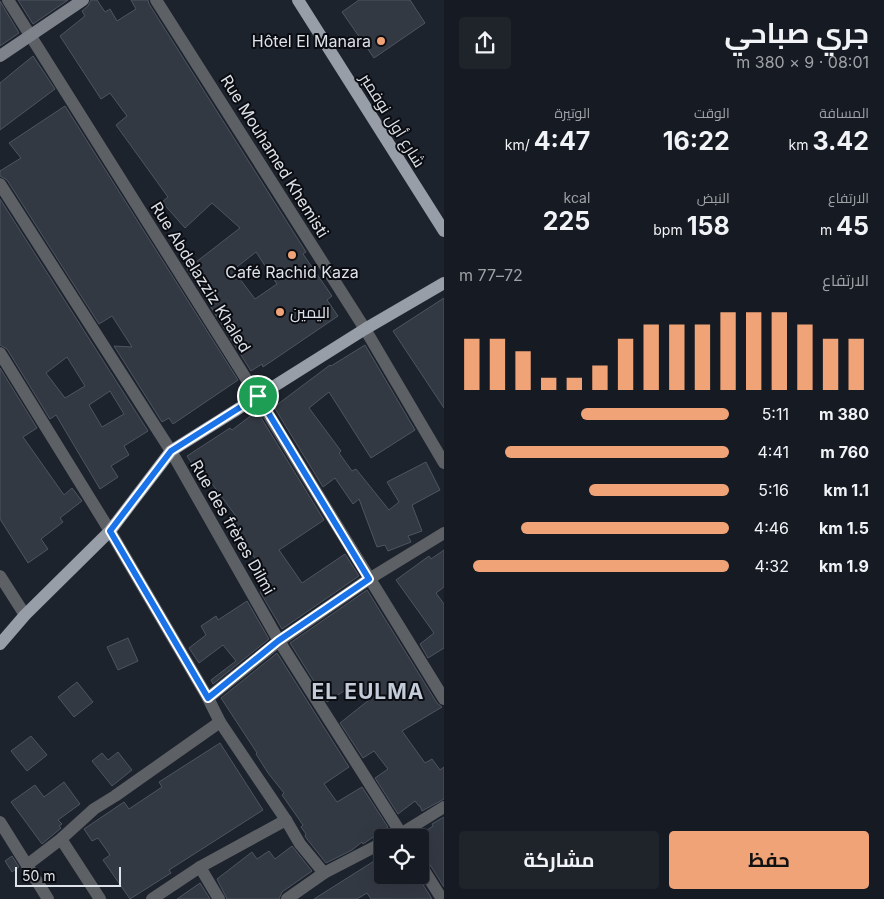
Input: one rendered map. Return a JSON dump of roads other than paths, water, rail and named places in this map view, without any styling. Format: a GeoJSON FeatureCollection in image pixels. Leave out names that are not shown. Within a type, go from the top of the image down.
{"type":"FeatureCollection","features":[{"type":"Feature","properties":{"kind":"main road"},"geometry":{"type":"LineString","coordinates":[[0,56],[83,0]]}},
{"type":"Feature","properties":{"kind":"main road","name":"شارع أول نوفمبر"},"geometry":{"type":"LineString","coordinates":[[298,0],[444,231]]}},
{"type":"Feature","properties":{"kind":"main road"},"geometry":{"type":"LineString","coordinates":[[0,644],[25,616],[110,531],[171,451],[365,329],[444,283]]}},
{"type":"Feature","properties":{"kind":"street","name":"Rue Abdelazziz Khaled"},"geometry":{"type":"LineString","coordinates":[[8,0],[258,396],[444,699]]}},
{"type":"Feature","properties":{"kind":"street","name":"Rue Mouhamed Khemisti"},"geometry":{"type":"LineString","coordinates":[[156,0],[365,329],[444,462]]}},
{"type":"Feature","properties":{"kind":"street","name":"Rue des frères Dilmi"},"geometry":{"type":"LineString","coordinates":[[0,184],[171,451],[278,641],[395,829]]}},
{"type":"Feature","properties":{"kind":"street"},"geometry":{"type":"LineString","coordinates":[[0,353],[110,531],[208,698],[220,722],[300,844],[324,873]]}},
{"type":"Feature","properties":{"kind":"street"},"geometry":{"type":"LineString","coordinates":[[208,698],[278,641],[369,579],[444,533]]}},
{"type":"Feature","properties":{"kind":"street"},"geometry":{"type":"LineString","coordinates":[[0,576],[25,616]]}},
{"type":"Feature","properties":{"kind":"street"},"geometry":{"type":"LineString","coordinates":[[27,865],[61,839],[94,809],[116,796],[220,722]]}},
{"type":"Feature","properties":{"kind":"street"},"geometry":{"type":"LineString","coordinates":[[410,829],[444,807]]}},
{"type":"Feature","properties":{"kind":"street"},"geometry":{"type":"LineString","coordinates":[[152,899],[200,867],[286,820]]}},
{"type":"Feature","properties":{"kind":"street"},"geometry":{"type":"LineString","coordinates":[[0,822],[48,899]]}},
{"type":"Feature","properties":{"kind":"street"},"geometry":{"type":"LineString","coordinates":[[61,839],[100,899]]}},
{"type":"Feature","properties":{"kind":"street"},"geometry":{"type":"LineString","coordinates":[[287,899],[324,873],[374,847]]}},
{"type":"Feature","properties":{"kind":"street"},"geometry":{"type":"LineString","coordinates":[[200,867],[219,899]]}},
{"type":"Feature","properties":{"kind":"street"},"geometry":{"type":"LineString","coordinates":[[429,878],[442,899]]}},
{"type":"Feature","properties":{"kind":"place","name":"Hôtel El Manara"},"geometry":{"type":"Point","coordinates":[381,41]}},
{"type":"Feature","properties":{"kind":"place","name":"Café Rachid Kaza"},"geometry":{"type":"Point","coordinates":[292,255]}},
{"type":"Feature","properties":{"kind":"place","name":"اليمين"},"geometry":{"type":"Point","coordinates":[280,312]}},
{"type":"Feature","properties":{"kind":"district","name":"EL EULMA"},"geometry":{"type":"Point","coordinates":[368,691]}}]}
